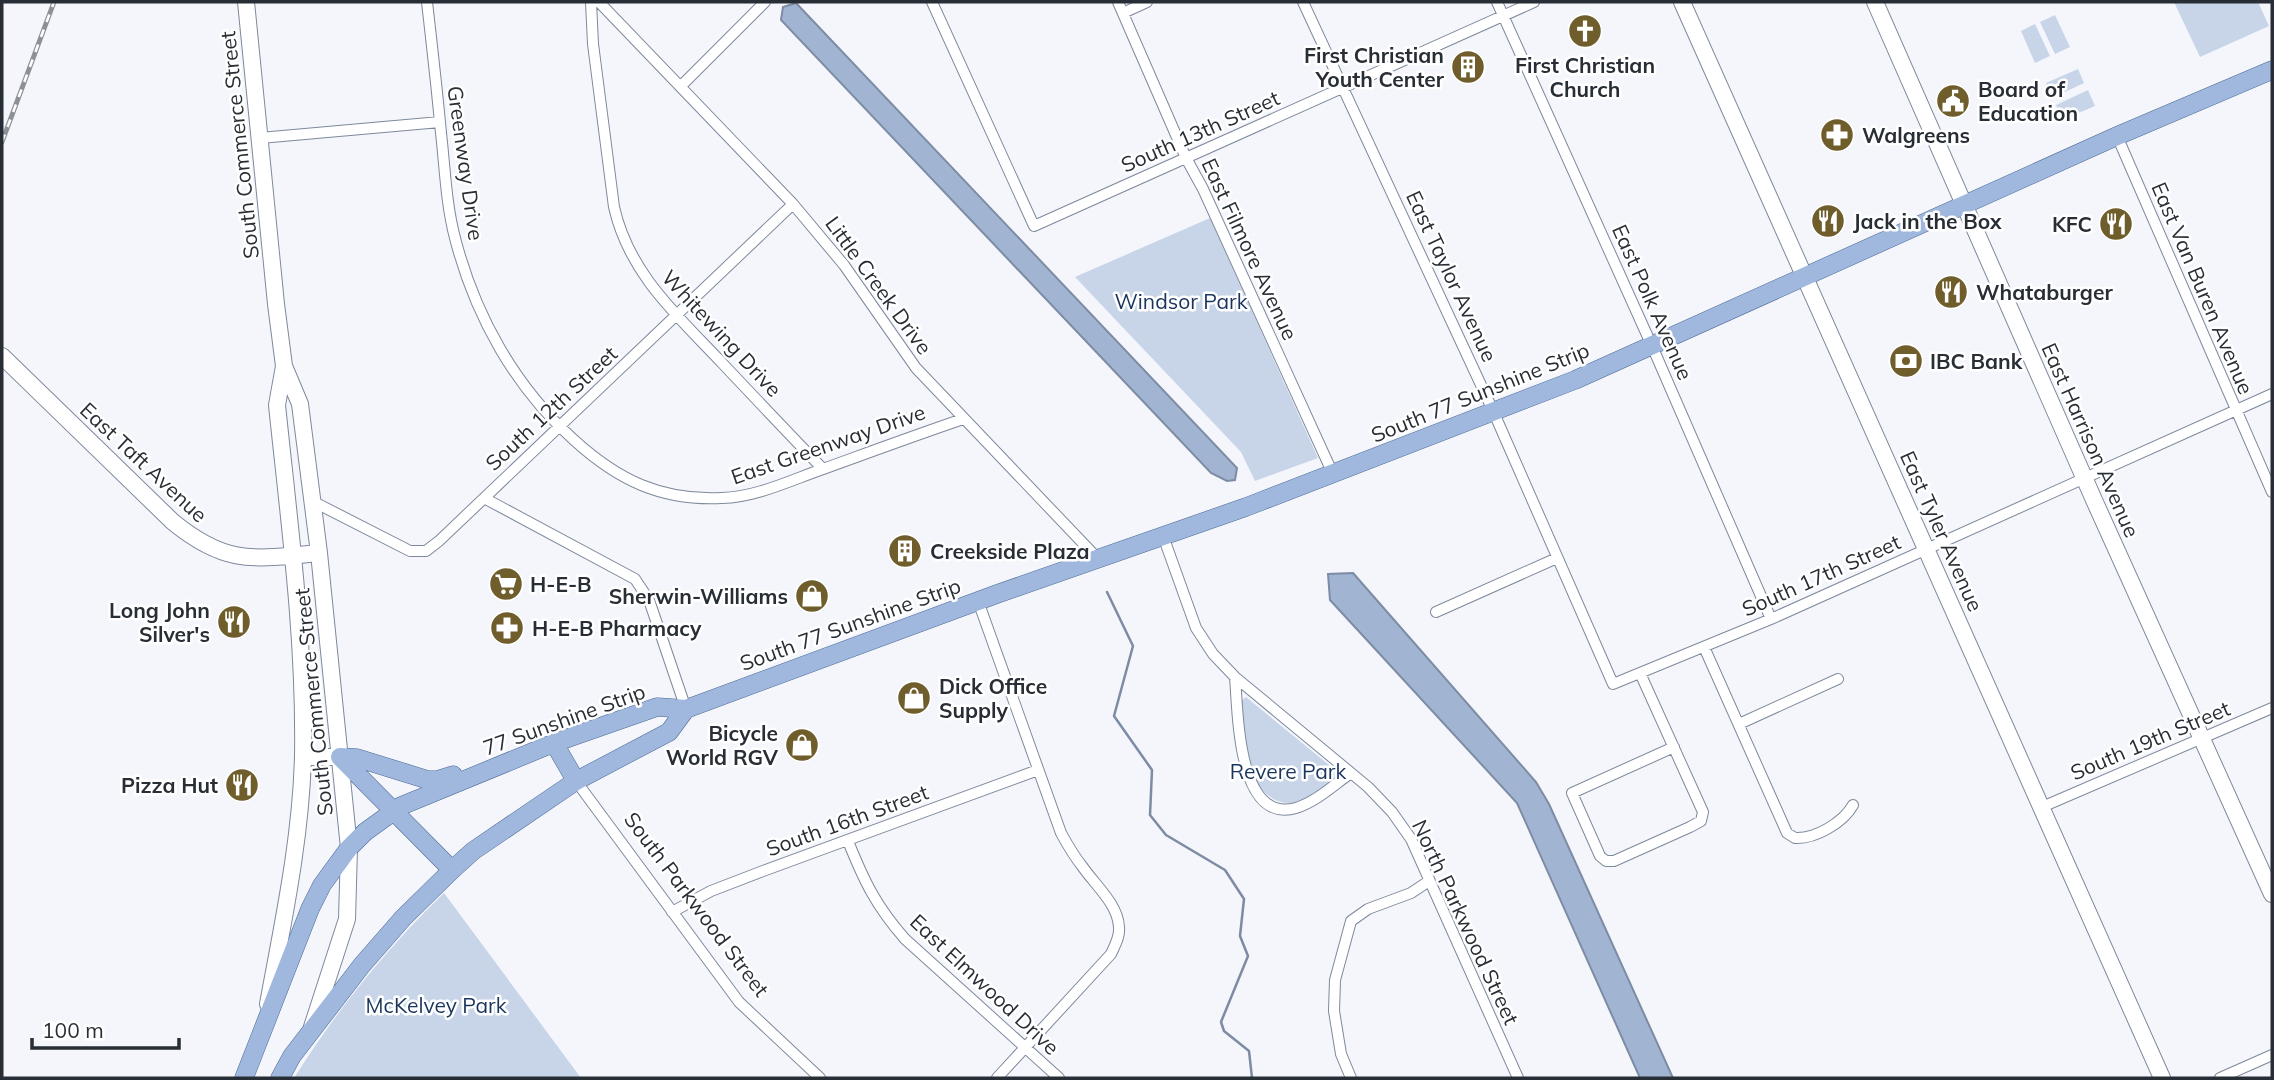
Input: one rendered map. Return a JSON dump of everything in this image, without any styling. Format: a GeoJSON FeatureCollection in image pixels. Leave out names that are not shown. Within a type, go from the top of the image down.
{"type":"FeatureCollection","features":[{"type":"Feature","properties":{"kind":"main road","name":"South Commerce Street"},"geometry":{"type":"LineString","coordinates":[[246,2],[284,366],[277,405],[302,674],[303,757],[296,842],[262,1033]]}},
{"type":"Feature","properties":{"kind":"main road","name":"East Tyler Avenue"},"geometry":{"type":"LineString","coordinates":[[1682,2],[2162,1078]]}},
{"type":"Feature","properties":{"kind":"main road","name":"East Harrison Avenue"},"geometry":{"type":"LineString","coordinates":[[1875,2],[2085,480],[2272,894]]}},
{"type":"Feature","properties":{"kind":"main road","name":"South 77 Sunshine Strip"},"geometry":{"type":"LineString","coordinates":[[686,709],[978,601],[1099,560],[1494,413],[1652,346],[2117,136],[2272,70]]}},
{"type":"Feature","properties":{"kind":"main road","name":"East Taft Avenue"},"geometry":{"type":"LineString","coordinates":[[2,356],[173,522],[205,545],[229,554],[249,557],[319,553]]}},
{"type":"Feature","properties":{"kind":"main road","name":"South Commerce Street"},"geometry":{"type":"LineString","coordinates":[[284,366],[300,404],[319,553],[349,848],[347,919],[310,1033]]}},
{"type":"Feature","properties":{"kind":"main road","name":"77 Sunshine Strip"},"geometry":{"type":"LineString","coordinates":[[244,1078],[310,909],[328,876],[365,832],[393,811],[424,796],[554,743],[657,707],[686,709]]}},
{"type":"Feature","properties":{"kind":"main road"},"geometry":{"type":"LineString","coordinates":[[279,1078],[292,1056],[379,946],[472,851],[576,781],[669,732],[686,709]]}},
{"type":"Feature","properties":{"kind":"main road","name":"South Parkwood Street"},"geometry":{"type":"LineString","coordinates":[[554,743],[576,781]]}},
{"type":"Feature","properties":{"kind":"main road"},"geometry":{"type":"LineString","coordinates":[[303,757],[357,758],[428,780],[437,780],[499,759],[534,751]]}},
{"type":"Feature","properties":{"kind":"main road"},"geometry":{"type":"LineString","coordinates":[[340,757],[452,870]]}},
{"type":"Feature","properties":{"kind":"main road"},"geometry":{"type":"LineString","coordinates":[[413,831],[414,817],[424,796]]}},
{"type":"Feature","properties":{"kind":"main road"},"geometry":{"type":"LineString","coordinates":[[430,846],[452,854],[472,851]]}},
{"type":"Feature","properties":{"kind":"street","name":"Greenway Drive"},"geometry":{"type":"LineString","coordinates":[[427,2],[452,225],[463,268],[475,300],[504,355],[530,395],[558,426]]}},
{"type":"Feature","properties":{"kind":"street","name":"Whitewing Drive"},"geometry":{"type":"LineString","coordinates":[[590,2],[607,156],[618,225],[637,267],[654,291],[823,469]]}},
{"type":"Feature","properties":{"kind":"street","name":"Little Creek Drive"},"geometry":{"type":"LineString","coordinates":[[599,2],[793,204],[845,265],[916,368],[1099,560]]}},
{"type":"Feature","properties":{"kind":"street"},"geometry":{"type":"LineString","coordinates":[[681,86],[765,2]]}},
{"type":"Feature","properties":{"kind":"street","name":"South 13th Street"},"geometry":{"type":"LineString","coordinates":[[932,2],[1034,226],[1534,2]]}},
{"type":"Feature","properties":{"kind":"street","name":"East Filmore Avenue"},"geometry":{"type":"LineString","coordinates":[[1118,2],[1186,158],[1203,189],[1333,474]]}},
{"type":"Feature","properties":{"kind":"street"},"geometry":{"type":"LineString","coordinates":[[1123,13],[1146,2]]}},
{"type":"Feature","properties":{"kind":"street","name":"East Taylor Avenue"},"geometry":{"type":"LineString","coordinates":[[1303,2],[1341,89],[1494,413],[1613,684]]}},
{"type":"Feature","properties":{"kind":"street","name":"East Polk Avenue"},"geometry":{"type":"LineString","coordinates":[[1497,2],[1771,619]]}},
{"type":"Feature","properties":{"kind":"street"},"geometry":{"type":"LineString","coordinates":[[260,138],[440,122]]}},
{"type":"Feature","properties":{"kind":"street","name":"East Van Buren Avenue"},"geometry":{"type":"LineString","coordinates":[[2117,136],[2272,492]]}},
{"type":"Feature","properties":{"kind":"street","name":"South 12th Street"},"geometry":{"type":"LineString","coordinates":[[312,500],[401,547],[418,552],[433,547],[793,204]]}},
{"type":"Feature","properties":{"kind":"street","name":"South 17th Street"},"geometry":{"type":"LineString","coordinates":[[1613,684],[1771,619],[2272,394]]}},
{"type":"Feature","properties":{"kind":"street","name":"East Greenway Drive"},"geometry":{"type":"LineString","coordinates":[[558,426],[599,463],[630,482],[677,496],[724,499],[756,492],[963,419]]}},
{"type":"Feature","properties":{"kind":"street"},"geometry":{"type":"LineString","coordinates":[[484,498],[635,579],[649,600],[686,709]]}},
{"type":"Feature","properties":{"kind":"street","name":"North Parkwood Street"},"geometry":{"type":"LineString","coordinates":[[1163,536],[1196,628],[1213,654],[1235,677],[1351,773],[1392,813],[1411,839],[1518,1078]]}},
{"type":"Feature","properties":{"kind":"street"},"geometry":{"type":"LineString","coordinates":[[1436,612],[1557,558]]}},
{"type":"Feature","properties":{"kind":"street"},"geometry":{"type":"LineString","coordinates":[[978,601],[1061,833],[1082,868],[1112,905],[1120,929],[1118,942],[1111,954],[997,1078]]}},
{"type":"Feature","properties":{"kind":"street"},"geometry":{"type":"LineString","coordinates":[[1704,647],[1787,834],[1795,838],[1808,836],[1843,820],[1853,806]]}},
{"type":"Feature","properties":{"kind":"street"},"geometry":{"type":"LineString","coordinates":[[1640,673],[1674,747],[1703,812],[1701,821],[1614,861],[1606,861],[1600,856],[1572,793],[1674,747]]}},
{"type":"Feature","properties":{"kind":"street"},"geometry":{"type":"LineString","coordinates":[[1235,677],[1244,765],[1251,783],[1262,798],[1279,808],[1295,808],[1351,773]]}},
{"type":"Feature","properties":{"kind":"street"},"geometry":{"type":"LineString","coordinates":[[1739,724],[1838,679]]}},
{"type":"Feature","properties":{"kind":"street","name":"South 19th Street"},"geometry":{"type":"LineString","coordinates":[[2042,807],[2272,708]]}},
{"type":"Feature","properties":{"kind":"street","name":"South 16th Street"},"geometry":{"type":"LineString","coordinates":[[672,912],[712,891],[763,871],[1038,770]]}},
{"type":"Feature","properties":{"kind":"street","name":"South Parkwood Street"},"geometry":{"type":"LineString","coordinates":[[576,781],[739,1002],[820,1078]]}},
{"type":"Feature","properties":{"kind":"street","name":"East Elmwood Drive"},"geometry":{"type":"LineString","coordinates":[[848,841],[866,886],[887,918],[936,969],[1059,1078]]}},
{"type":"Feature","properties":{"kind":"street"},"geometry":{"type":"LineString","coordinates":[[1351,1078],[1341,1054],[1334,1011],[1335,980],[1351,921],[1368,909],[1411,892],[1429,881]]}},
{"type":"Feature","properties":{"kind":"street"},"geometry":{"type":"LineString","coordinates":[[2220,1078],[2272,1055]]}},
{"type":"Feature","properties":{"kind":"green space"},"geometry":{"type":"Polygon","coordinates":[[[2174,2],[2258,2],[2269,26],[2200,57],[2174,2]]]}},
{"type":"Feature","properties":{"kind":"green space"},"geometry":{"type":"Polygon","coordinates":[[[2055,15],[2070,47],[2055,54],[2040,22],[2055,15]]]}},
{"type":"Feature","properties":{"kind":"green space"},"geometry":{"type":"Polygon","coordinates":[[[2035,24],[2050,56],[2035,63],[2021,31],[2035,24]]]}},
{"type":"Feature","properties":{"kind":"green space"},"geometry":{"type":"Polygon","coordinates":[[[2078,69],[2084,83],[2052,98],[2046,83],[2078,69]]]}},
{"type":"Feature","properties":{"kind":"green space"},"geometry":{"type":"Polygon","coordinates":[[[2088,90],[2095,106],[2062,120],[2056,105],[2088,90]]]}},
{"type":"Feature","properties":{"kind":"green space","name":"Windsor Park"},"geometry":{"type":"Polygon","coordinates":[[[1210,218],[1318,458],[1255,481],[1241,452],[1075,277],[1210,218]]]}},
{"type":"Feature","properties":{"kind":"green space","name":"Revere Park"},"geometry":{"type":"Polygon","coordinates":[[[1246,697],[1334,769],[1337,773],[1335,778],[1310,796],[1295,802],[1281,802],[1265,792],[1254,776],[1243,725],[1241,705],[1246,697]]]}},
{"type":"Feature","properties":{"kind":"green space","name":"McKelvey Park"},"geometry":{"type":"Polygon","coordinates":[[[444,893],[581,1078],[294,1078],[363,981],[444,893]]]}},
{"type":"Feature","properties":{"kind":"shaded area"},"geometry":{"type":"Polygon","coordinates":[[[796,3],[1237,468],[1235,480],[1227,481],[1211,473],[781,20],[783,7],[796,3]]]}},
{"type":"Feature","properties":{"kind":"shaded area"},"geometry":{"type":"Polygon","coordinates":[[[1353,573],[1536,782],[1549,804],[1673,1078],[1640,1078],[1517,803],[1330,600],[1328,574],[1353,573]]]}},
{"type":"Feature","properties":{"kind":"waterway"},"geometry":{"type":"LineString","coordinates":[[1107,592],[1133,646],[1114,716],[1152,770],[1150,815],[1166,835],[1225,870],[1244,899],[1240,936],[1248,956],[1221,1022],[1224,1031],[1249,1051],[1252,1078]]}},
{"type":"Feature","properties":{"kind":"railway"},"geometry":{"type":"LineString","coordinates":[[2,142],[54,2]]}},
{"type":"Feature","properties":{"kind":"place","name":"First Christian Church"},"geometry":{"type":"Point","coordinates":[1585,31]}},
{"type":"Feature","properties":{"kind":"place","name":"First Christian Youth Center"},"geometry":{"type":"Point","coordinates":[1468,67]}},
{"type":"Feature","properties":{"kind":"place","name":"Board of Education"},"geometry":{"type":"Point","coordinates":[1953,101]}},
{"type":"Feature","properties":{"kind":"place","name":"Walgreens"},"geometry":{"type":"Point","coordinates":[1837,135]}},
{"type":"Feature","properties":{"kind":"place","name":"Jack in the Box"},"geometry":{"type":"Point","coordinates":[1828,221]}},
{"type":"Feature","properties":{"kind":"place","name":"KFC"},"geometry":{"type":"Point","coordinates":[2116,224]}},
{"type":"Feature","properties":{"kind":"place","name":"Whataburger"},"geometry":{"type":"Point","coordinates":[1951,292]}},
{"type":"Feature","properties":{"kind":"place","name":"IBC Bank"},"geometry":{"type":"Point","coordinates":[1906,361]}},
{"type":"Feature","properties":{"kind":"place","name":"Creekside Plaza"},"geometry":{"type":"Point","coordinates":[905,551]}},
{"type":"Feature","properties":{"kind":"place","name":"H-E-B"},"geometry":{"type":"Point","coordinates":[506,584]}},
{"type":"Feature","properties":{"kind":"place","name":"Sherwin-Williams"},"geometry":{"type":"Point","coordinates":[812,596]}},
{"type":"Feature","properties":{"kind":"place","name":"Long John Silver's"},"geometry":{"type":"Point","coordinates":[234,622]}},
{"type":"Feature","properties":{"kind":"place","name":"H-E-B Pharmacy"},"geometry":{"type":"Point","coordinates":[507,628]}},
{"type":"Feature","properties":{"kind":"place","name":"Dick Office Supply"},"geometry":{"type":"Point","coordinates":[914,698]}},
{"type":"Feature","properties":{"kind":"place","name":"Bicycle World RGV"},"geometry":{"type":"Point","coordinates":[802,745]}},
{"type":"Feature","properties":{"kind":"place","name":"Pizza Hut"},"geometry":{"type":"Point","coordinates":[242,785]}}]}
